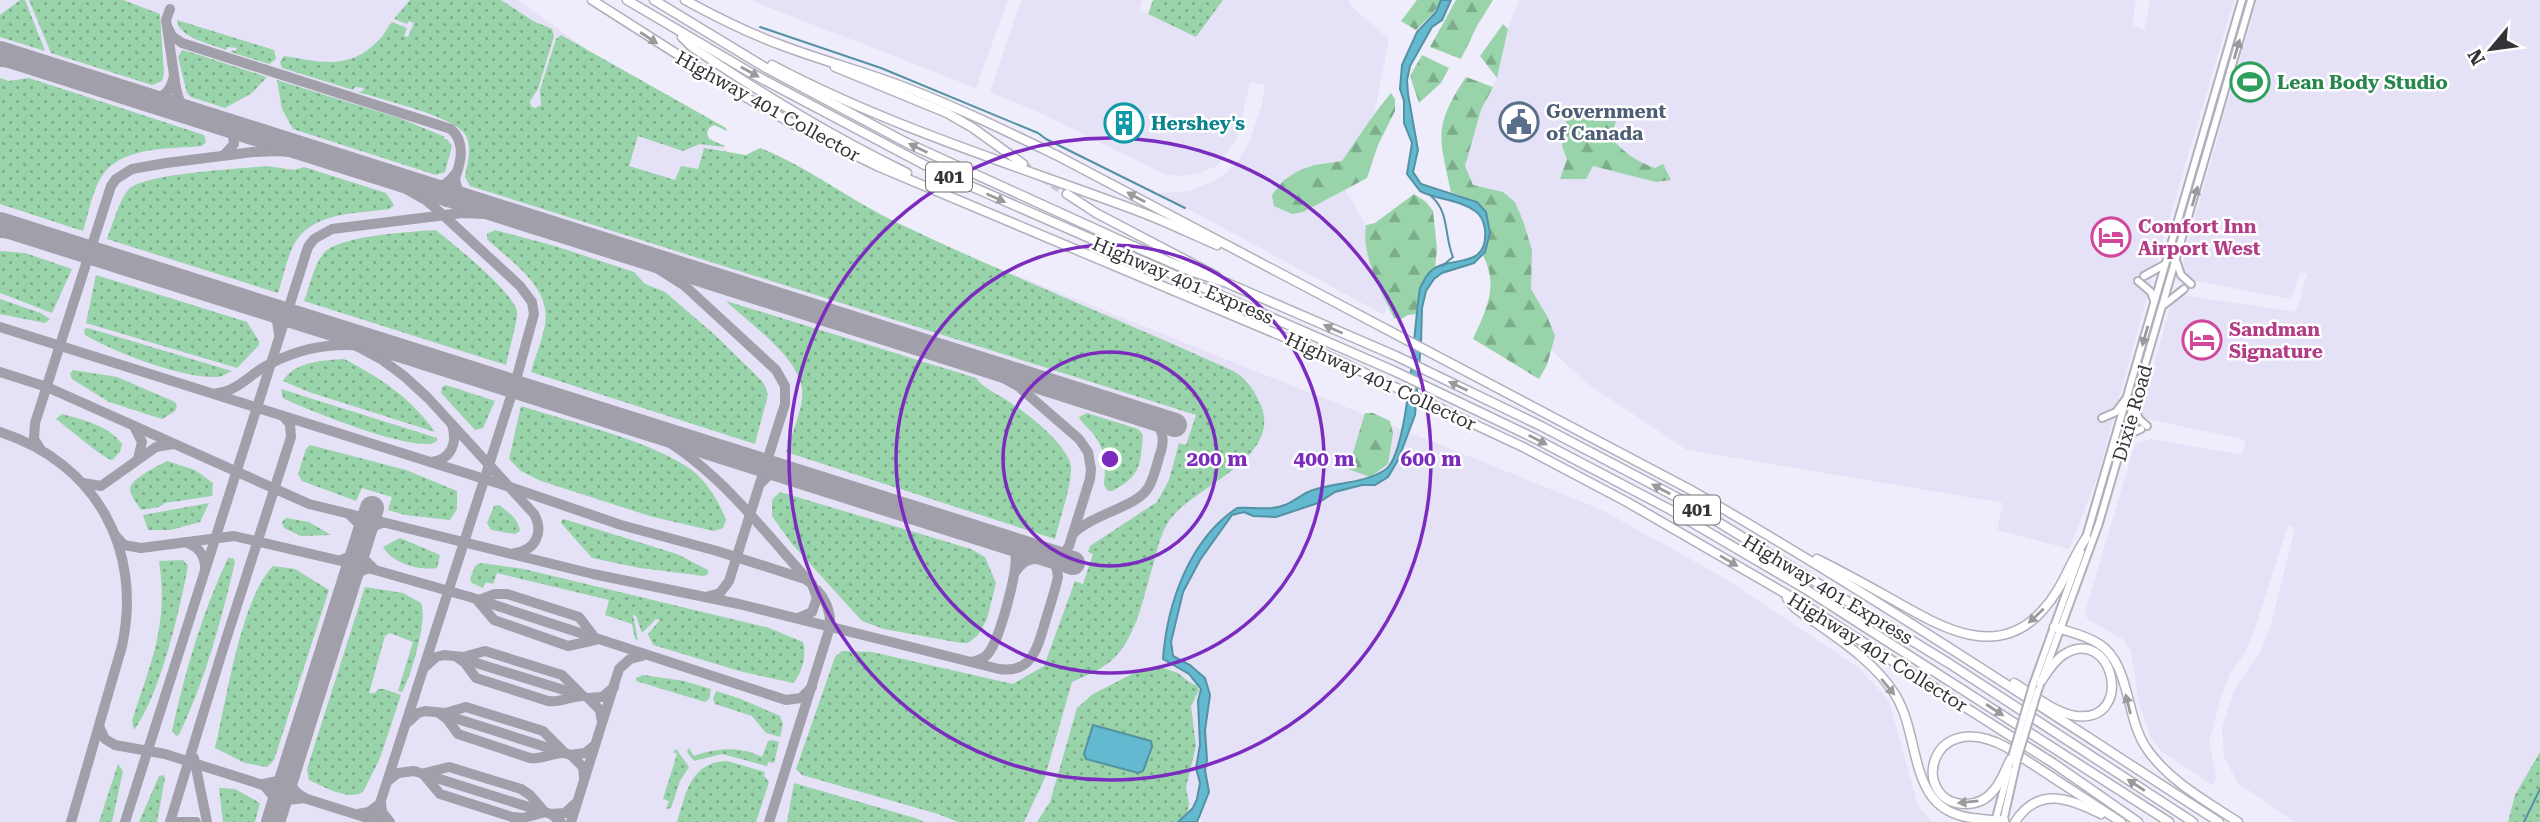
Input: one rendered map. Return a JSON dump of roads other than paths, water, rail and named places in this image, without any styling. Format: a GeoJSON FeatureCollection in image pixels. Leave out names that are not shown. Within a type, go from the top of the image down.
{"type":"FeatureCollection","features":[{"type":"Feature","properties":{"kind":"highway","name":"Highway 401 Collector"},"geometry":{"type":"LineString","coordinates":[[592,0],[677,56],[793,124],[877,166],[1393,385],[1524,448],[1627,502],[1783,593],[2043,757],[2138,822]]}},
{"type":"Feature","properties":{"kind":"highway","name":"Highway 401 Express"},"geometry":{"type":"LineString","coordinates":[[627,0],[780,89],[936,171],[1433,389],[1534,438],[1692,522],[1807,590],[2169,822]]}},
{"type":"Feature","properties":{"kind":"highway","name":"Highway 401 Express"},"geometry":{"type":"LineString","coordinates":[[654,0],[755,62],[868,123],[979,178],[1396,356],[1541,426],[1682,500],[1950,664],[2193,822]]}},
{"type":"Feature","properties":{"kind":"highway"},"geometry":{"type":"LineString","coordinates":[[685,0],[746,31],[947,113],[974,128],[1023,164]]}},
{"type":"Feature","properties":{"kind":"highway"},"geometry":{"type":"LineString","coordinates":[[669,26],[692,47],[785,109],[968,203]]}},
{"type":"Feature","properties":{"kind":"highway"},"geometry":{"type":"LineString","coordinates":[[721,40],[892,121],[987,159],[1140,212],[1262,263]]}},
{"type":"Feature","properties":{"kind":"highway"},"geometry":{"type":"LineString","coordinates":[[817,58],[848,66],[908,88],[975,116],[1058,156],[1262,263]]}},
{"type":"Feature","properties":{"kind":"highway"},"geometry":{"type":"LineString","coordinates":[[1067,194],[1096,214],[1227,283]]}},
{"type":"Feature","properties":{"kind":"highway","name":"401"},"geometry":{"type":"LineString","coordinates":[[1262,263],[1689,489],[1778,540],[2219,822]]}},
{"type":"Feature","properties":{"kind":"highway"},"geometry":{"type":"LineString","coordinates":[[1778,540],[1933,622],[1963,634],[1988,637],[2008,634],[2025,626],[2040,613],[2063,585],[2086,538]]}},
{"type":"Feature","properties":{"kind":"highway"},"geometry":{"type":"LineString","coordinates":[[1783,593],[1796,608],[1847,646],[1888,685],[1902,710],[1923,782],[1938,805],[1947,812],[1962,817],[2000,821]]}},
{"type":"Feature","properties":{"kind":"highway"},"geometry":{"type":"LineString","coordinates":[[2057,628],[2093,640],[2112,655],[2118,665],[2132,720],[2146,748],[2177,780],[2238,822]]}},
{"type":"Feature","properties":{"kind":"highway"},"geometry":{"type":"LineString","coordinates":[[1995,677],[2011,682],[2061,711],[2080,716],[2093,713],[2103,706],[2113,686],[2111,671],[2105,661],[2093,653],[2081,650],[2061,657],[2042,680]]}},
{"type":"Feature","properties":{"kind":"highway"},"geometry":{"type":"LineString","coordinates":[[2014,758],[1996,788],[1976,803],[1951,802],[1934,782],[1933,765],[1942,746],[1961,738],[1979,737],[2006,747],[2119,822]]}},
{"type":"Feature","properties":{"kind":"highway"},"geometry":{"type":"LineString","coordinates":[[2015,822],[2021,813],[2035,802],[2053,797],[2073,799],[2119,822]]}},
{"type":"Feature","properties":{"kind":"main road","name":"Dixie Road"},"geometry":{"type":"LineString","coordinates":[[2035,687],[2042,680],[2086,538],[2242,0]]}},
{"type":"Feature","properties":{"kind":"main road","name":"Dixie Road"},"geometry":{"type":"LineString","coordinates":[[2000,821],[2014,758],[2035,687],[2099,523],[2251,0]]}},
{"type":"Feature","properties":{"kind":"main road"},"geometry":{"type":"LineString","coordinates":[[2176,261],[2180,275],[2191,284]]}},
{"type":"Feature","properties":{"kind":"main road"},"geometry":{"type":"LineString","coordinates":[[2154,303],[2151,292],[2141,279],[2165,264]]}},
{"type":"Feature","properties":{"kind":"main road"},"geometry":{"type":"LineString","coordinates":[[2164,305],[2183,289]]}},
{"type":"Feature","properties":{"kind":"main road"},"geometry":{"type":"LineString","coordinates":[[2102,418],[2116,412],[2128,396]]}},
{"type":"Feature","properties":{"kind":"main road"},"geometry":{"type":"LineString","coordinates":[[2123,443],[2132,433],[2144,428],[2134,404]]}},
{"type":"Feature","properties":{"kind":"water"},"geometry":{"type":"Polygon","coordinates":[[[1441,0],[1451,0],[1442,20],[1432,27],[1410,66],[1407,80],[1418,150],[1413,172],[1421,184],[1477,202],[1486,212],[1490,233],[1485,252],[1474,263],[1442,273],[1426,291],[1422,308],[1415,415],[1398,460],[1388,477],[1375,485],[1362,485],[1335,492],[1318,503],[1276,517],[1253,516],[1244,512],[1232,515],[1200,560],[1183,592],[1171,642],[1173,656],[1190,665],[1205,678],[1210,695],[1205,730],[1205,770],[1209,792],[1197,822],[1178,822],[1193,808],[1200,783],[1196,768],[1200,745],[1198,701],[1201,689],[1189,674],[1163,659],[1165,638],[1176,595],[1194,555],[1220,521],[1237,508],[1279,507],[1313,490],[1368,478],[1385,470],[1393,459],[1400,440],[1405,415],[1420,288],[1432,270],[1475,256],[1485,242],[1485,227],[1477,213],[1462,204],[1420,191],[1407,174],[1412,143],[1404,123],[1404,101],[1400,89],[1402,65],[1417,32],[1436,12],[1441,0]]]}},
{"type":"Feature","properties":{"kind":"water"},"geometry":{"type":"Polygon","coordinates":[[[1093,725],[1151,741],[1152,747],[1143,771],[1138,773],[1086,759],[1084,754],[1093,725]]]}},
{"type":"Feature","properties":{"kind":"waterway"},"geometry":{"type":"LineString","coordinates":[[760,27],[881,68],[1038,133],[1185,208]]}},
{"type":"Feature","properties":{"kind":"waterway"},"geometry":{"type":"LineString","coordinates":[[1431,196],[1444,217],[1453,257],[1442,266]]}},
{"type":"Feature","properties":{"kind":"waterway"},"geometry":{"type":"LineString","coordinates":[[2524,822],[2540,789]]}},
{"type":"Feature","properties":{"kind":"tunnel"},"geometry":{"type":"LineString","coordinates":[[1023,164],[1067,194]]}},
{"type":"Feature","properties":{"kind":"place","name":"Lean Body Studio"},"geometry":{"type":"Point","coordinates":[2250,82]}},
{"type":"Feature","properties":{"kind":"place","name":"Government of Canada"},"geometry":{"type":"Point","coordinates":[1519,122]}},
{"type":"Feature","properties":{"kind":"place","name":"Hershey's"},"geometry":{"type":"Point","coordinates":[1124,123]}},
{"type":"Feature","properties":{"kind":"place","name":"Comfort Inn Airport West"},"geometry":{"type":"Point","coordinates":[2111,237]}},
{"type":"Feature","properties":{"kind":"place","name":"Sandman Signature"},"geometry":{"type":"Point","coordinates":[2202,340]}}]}
